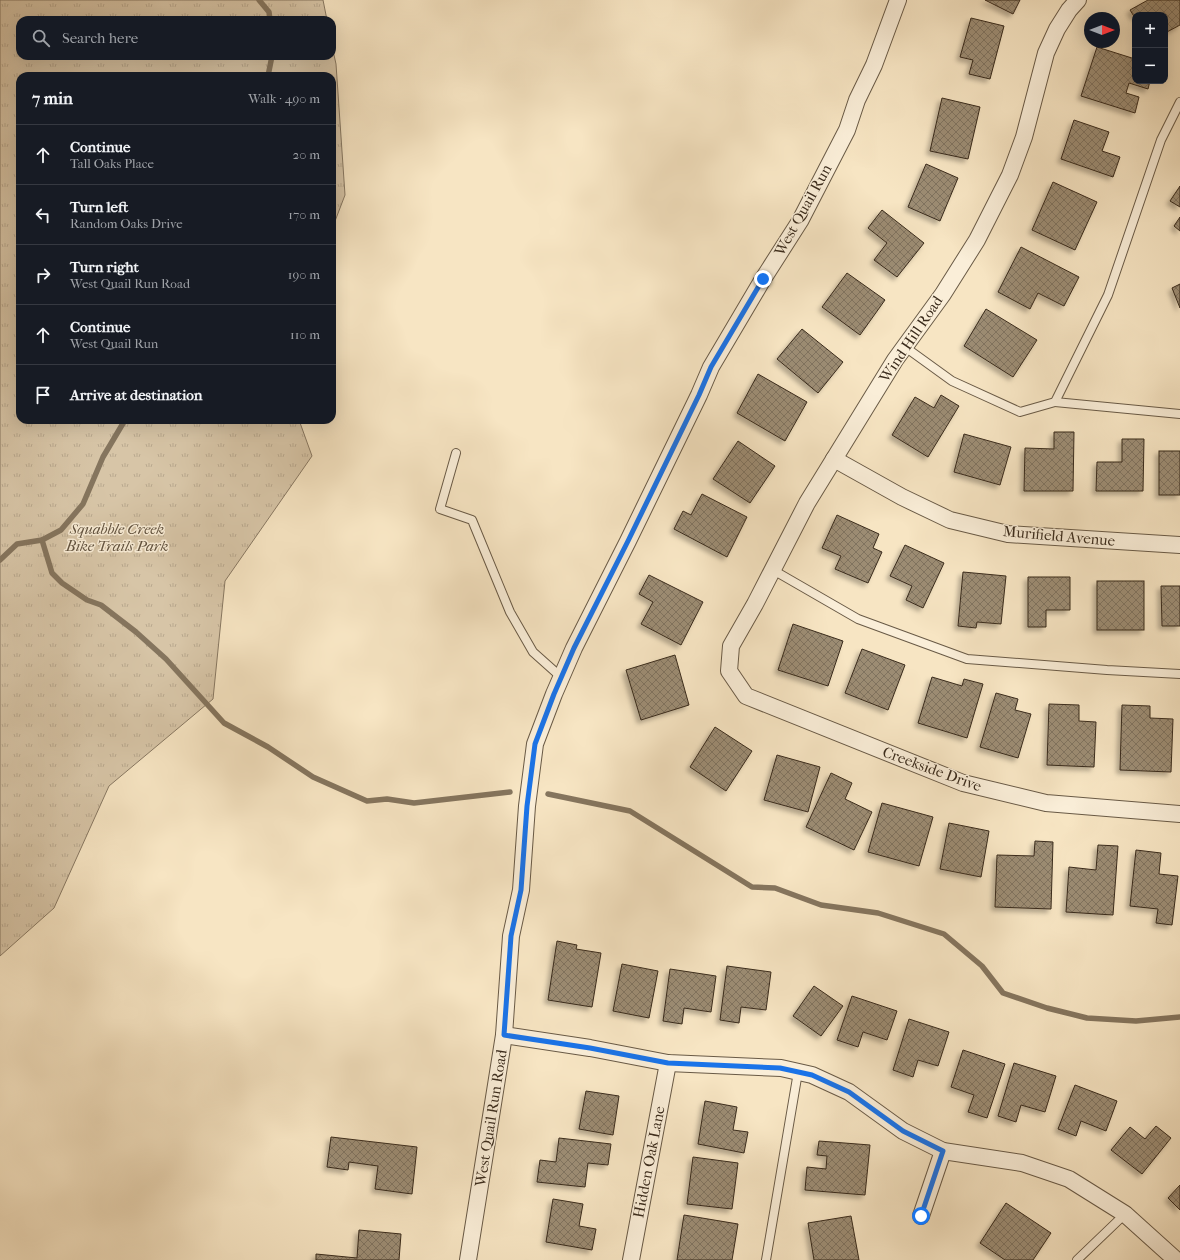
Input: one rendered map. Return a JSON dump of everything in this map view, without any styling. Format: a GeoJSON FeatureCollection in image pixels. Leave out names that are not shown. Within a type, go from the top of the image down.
{"type":"FeatureCollection","features":[{"type":"Feature","properties":{"kind":"street","name":"West Quail Run"},"geometry":{"type":"LineString","coordinates":[[628,541],[699,395],[711,367],[763,279],[800,221],[847,130],[857,100],[874,65],[898,0]]}},
{"type":"Feature","properties":{"kind":"street","name":"Wind Hill Road"},"geometry":{"type":"LineString","coordinates":[[729,671],[731,646],[755,604],[807,503],[905,347],[943,294],[977,240],[1010,175],[1024,137],[1046,53],[1057,29],[1069,10],[1078,0]]}},
{"type":"Feature","properties":{"kind":"street","name":"Murifield Avenue"},"geometry":{"type":"LineString","coordinates":[[834,459],[902,497],[950,520],[1008,534],[1180,546]]}},
{"type":"Feature","properties":{"kind":"street","name":"West Quail Run Road"},"geometry":{"type":"LineString","coordinates":[[468,1260],[504,1035],[511,936],[521,890],[527,806],[535,744],[574,648],[628,541]]}},
{"type":"Feature","properties":{"kind":"street","name":"Creekside Drive"},"geometry":{"type":"LineString","coordinates":[[729,671],[746,696],[964,783],[1046,803],[1180,814]]}},
{"type":"Feature","properties":{"kind":"street"},"geometry":{"type":"LineString","coordinates":[[504,1035],[590,1048],[668,1063],[780,1068],[812,1075],[849,1092],[903,1131],[943,1151],[1022,1164],[1069,1178],[1125,1214],[1176,1260]]}},
{"type":"Feature","properties":{"kind":"street","name":"Hidden Oak Lane"},"geometry":{"type":"LineString","coordinates":[[631,1260],[668,1063]]}},
{"type":"Feature","properties":{"kind":"street"},"geometry":{"type":"LineString","coordinates":[[921,1216],[943,1151]]}},
{"type":"Feature","properties":{"kind":"lane"},"geometry":{"type":"LineString","coordinates":[[1055,402],[1108,295],[1160,140],[1180,102]]}},
{"type":"Feature","properties":{"kind":"lane"},"geometry":{"type":"LineString","coordinates":[[905,347],[952,381],[1020,412],[1055,402],[1180,414]]}},
{"type":"Feature","properties":{"kind":"lane"},"geometry":{"type":"LineString","coordinates":[[456,453],[440,509],[472,520],[510,612],[533,652],[561,677]]}},
{"type":"Feature","properties":{"kind":"lane"},"geometry":{"type":"LineString","coordinates":[[773,570],[858,619],[968,659],[1180,674]]}},
{"type":"Feature","properties":{"kind":"lane"},"geometry":{"type":"LineString","coordinates":[[766,1260],[798,1072]]}},
{"type":"Feature","properties":{"kind":"lane"},"geometry":{"type":"LineString","coordinates":[[1077,1260],[1125,1214]]}},
{"type":"Feature","properties":{"kind":"green space","name":"Squabble Creek Bike Trails Park"},"geometry":{"type":"Polygon","coordinates":[[[0,0],[323,0],[326,16],[16,16],[16,60],[335,60],[336,64],[345,195],[336,219],[336,72],[16,72],[16,424],[300,424],[312,456],[225,581],[213,699],[109,786],[54,908],[0,956],[0,0]]]}},
{"type":"Feature","properties":{"kind":"building"},"geometry":{"type":"Polygon","coordinates":[[[985,0],[1020,0],[1013,14],[985,0]]]}},
{"type":"Feature","properties":{"kind":"building"},"geometry":{"type":"Polygon","coordinates":[[[1148,0],[1180,0],[1180,25],[1168,31],[1168,12],[1132,13],[1130,10],[1148,0]]]}},
{"type":"Feature","properties":{"kind":"building"},"geometry":{"type":"Polygon","coordinates":[[[971,18],[1004,26],[990,79],[969,74],[973,60],[960,57],[971,18]]]}},
{"type":"Feature","properties":{"kind":"building"},"geometry":{"type":"Polygon","coordinates":[[[1097,48],[1132,58],[1132,84],[1129,83],[1126,93],[1139,97],[1135,113],[1081,96],[1097,48]]]}},
{"type":"Feature","properties":{"kind":"building"},"geometry":{"type":"Polygon","coordinates":[[[1132,84],[1149,84],[1148,89],[1132,84]]]}},
{"type":"Feature","properties":{"kind":"building"},"geometry":{"type":"Polygon","coordinates":[[[942,98],[980,107],[968,159],[930,151],[942,98]]]}},
{"type":"Feature","properties":{"kind":"building"},"geometry":{"type":"Polygon","coordinates":[[[1074,120],[1109,132],[1102,151],[1120,157],[1113,177],[1061,159],[1074,120]]]}},
{"type":"Feature","properties":{"kind":"building"},"geometry":{"type":"Polygon","coordinates":[[[926,164],[958,178],[940,221],[908,207],[926,164]]]}},
{"type":"Feature","properties":{"kind":"building"},"geometry":{"type":"Polygon","coordinates":[[[1053,182],[1097,202],[1075,250],[1032,230],[1053,182]]]}},
{"type":"Feature","properties":{"kind":"building"},"geometry":{"type":"Polygon","coordinates":[[[1180,186],[1180,207],[1170,201],[1180,186]]]}},
{"type":"Feature","properties":{"kind":"building"},"geometry":{"type":"Polygon","coordinates":[[[882,210],[924,243],[897,277],[874,260],[887,243],[868,228],[882,210]]]}},
{"type":"Feature","properties":{"kind":"building"},"geometry":{"type":"Polygon","coordinates":[[[1180,217],[1180,231],[1174,226],[1180,217]]]}},
{"type":"Feature","properties":{"kind":"building"},"geometry":{"type":"Polygon","coordinates":[[[1021,247],[1079,277],[1064,306],[1038,293],[1030,309],[998,292],[1021,247]]]}},
{"type":"Feature","properties":{"kind":"building"},"geometry":{"type":"Polygon","coordinates":[[[847,273],[885,300],[860,335],[822,307],[847,273]]]}},
{"type":"Feature","properties":{"kind":"building"},"geometry":{"type":"Polygon","coordinates":[[[1180,284],[1180,308],[1172,288],[1180,284]]]}},
{"type":"Feature","properties":{"kind":"building"},"geometry":{"type":"Polygon","coordinates":[[[986,309],[1037,340],[1013,377],[964,346],[986,309]]]}},
{"type":"Feature","properties":{"kind":"building"},"geometry":{"type":"Polygon","coordinates":[[[802,329],[843,362],[818,393],[777,359],[802,329]]]}},
{"type":"Feature","properties":{"kind":"building"},"geometry":{"type":"Polygon","coordinates":[[[758,374],[807,402],[785,441],[737,413],[758,374]]]}},
{"type":"Feature","properties":{"kind":"building"},"geometry":{"type":"Polygon","coordinates":[[[941,395],[959,406],[928,457],[892,435],[915,397],[934,408],[941,395]]]}},
{"type":"Feature","properties":{"kind":"building"},"geometry":{"type":"Polygon","coordinates":[[[1054,432],[1074,432],[1073,491],[1024,491],[1025,448],[1054,449],[1054,432]]]}},
{"type":"Feature","properties":{"kind":"building"},"geometry":{"type":"Polygon","coordinates":[[[964,434],[1011,447],[1000,485],[954,472],[964,434]]]}},
{"type":"Feature","properties":{"kind":"building"},"geometry":{"type":"Polygon","coordinates":[[[1122,439],[1144,439],[1143,491],[1096,491],[1097,462],[1122,462],[1122,439]]]}},
{"type":"Feature","properties":{"kind":"building"},"geometry":{"type":"Polygon","coordinates":[[[738,441],[775,466],[750,503],[713,479],[738,441]]]}},
{"type":"Feature","properties":{"kind":"building"},"geometry":{"type":"Polygon","coordinates":[[[1159,451],[1180,451],[1180,495],[1159,495],[1159,451]]]}},
{"type":"Feature","properties":{"kind":"building"},"geometry":{"type":"Polygon","coordinates":[[[702,494],[747,517],[727,557],[674,529],[683,511],[691,515],[702,494]]]}},
{"type":"Feature","properties":{"kind":"building"},"geometry":{"type":"Polygon","coordinates":[[[837,515],[879,534],[873,548],[882,552],[868,583],[835,569],[841,556],[822,548],[837,515]]]}},
{"type":"Feature","properties":{"kind":"building"},"geometry":{"type":"Polygon","coordinates":[[[905,545],[944,563],[923,608],[906,600],[912,586],[890,576],[905,545]]]}},
{"type":"Feature","properties":{"kind":"building"},"geometry":{"type":"Polygon","coordinates":[[[963,572],[1006,576],[1001,624],[977,622],[976,628],[958,626],[963,572]]]}},
{"type":"Feature","properties":{"kind":"building"},"geometry":{"type":"Polygon","coordinates":[[[649,575],[703,602],[681,645],[641,624],[653,602],[639,594],[649,575]]]}},
{"type":"Feature","properties":{"kind":"building"},"geometry":{"type":"Polygon","coordinates":[[[1028,577],[1070,577],[1070,610],[1046,610],[1046,627],[1028,627],[1028,577]]]}},
{"type":"Feature","properties":{"kind":"building"},"geometry":{"type":"Polygon","coordinates":[[[1097,581],[1144,581],[1144,630],[1097,630],[1097,581]]]}},
{"type":"Feature","properties":{"kind":"building"},"geometry":{"type":"Polygon","coordinates":[[[1161,586],[1180,586],[1180,626],[1162,626],[1161,586]]]}},
{"type":"Feature","properties":{"kind":"building"},"geometry":{"type":"Polygon","coordinates":[[[793,624],[843,641],[828,686],[778,670],[793,624]]]}},
{"type":"Feature","properties":{"kind":"building"},"geometry":{"type":"Polygon","coordinates":[[[862,649],[905,665],[888,710],[845,693],[862,649]]]}},
{"type":"Feature","properties":{"kind":"building"},"geometry":{"type":"Polygon","coordinates":[[[675,655],[689,705],[641,720],[626,670],[675,655]]]}},
{"type":"Feature","properties":{"kind":"building"},"geometry":{"type":"Polygon","coordinates":[[[932,677],[962,686],[964,679],[983,684],[967,738],[918,723],[932,677]]]}},
{"type":"Feature","properties":{"kind":"building"},"geometry":{"type":"Polygon","coordinates":[[[996,693],[1018,699],[1015,710],[1031,714],[1018,758],[980,747],[996,693]]]}},
{"type":"Feature","properties":{"kind":"building"},"geometry":{"type":"Polygon","coordinates":[[[1049,704],[1079,705],[1079,721],[1096,722],[1094,767],[1047,765],[1049,704]]]}},
{"type":"Feature","properties":{"kind":"building"},"geometry":{"type":"Polygon","coordinates":[[[1122,705],[1150,706],[1150,718],[1173,719],[1171,772],[1120,770],[1122,705]]]}},
{"type":"Feature","properties":{"kind":"building"},"geometry":{"type":"Polygon","coordinates":[[[715,727],[752,751],[726,791],[690,767],[715,727]]]}},
{"type":"Feature","properties":{"kind":"building"},"geometry":{"type":"Polygon","coordinates":[[[777,755],[820,767],[808,812],[764,800],[777,755]]]}},
{"type":"Feature","properties":{"kind":"building"},"geometry":{"type":"Polygon","coordinates":[[[831,773],[852,783],[845,799],[872,812],[854,850],[806,827],[831,773]]]}},
{"type":"Feature","properties":{"kind":"building"},"geometry":{"type":"Polygon","coordinates":[[[882,803],[933,817],[919,866],[868,852],[882,803]]]}},
{"type":"Feature","properties":{"kind":"building"},"geometry":{"type":"Polygon","coordinates":[[[949,823],[989,831],[981,877],[940,869],[949,823]]]}},
{"type":"Feature","properties":{"kind":"building"},"geometry":{"type":"Polygon","coordinates":[[[1035,841],[1053,842],[1051,909],[995,907],[997,855],[1034,856],[1035,841]]]}},
{"type":"Feature","properties":{"kind":"building"},"geometry":{"type":"Polygon","coordinates":[[[1098,845],[1118,846],[1113,915],[1066,912],[1069,867],[1096,870],[1098,845]]]}},
{"type":"Feature","properties":{"kind":"building"},"geometry":{"type":"Polygon","coordinates":[[[1136,850],[1161,853],[1159,874],[1178,876],[1172,925],[1156,923],[1158,909],[1130,906],[1136,850]]]}},
{"type":"Feature","properties":{"kind":"building"},"geometry":{"type":"Polygon","coordinates":[[[557,941],[577,945],[576,949],[601,953],[592,1007],[548,1000],[557,941]]]}},
{"type":"Feature","properties":{"kind":"building"},"geometry":{"type":"Polygon","coordinates":[[[622,964],[658,971],[649,1018],[613,1011],[622,964]]]}},
{"type":"Feature","properties":{"kind":"building"},"geometry":{"type":"Polygon","coordinates":[[[727,966],[771,972],[766,1010],[741,1007],[739,1023],[720,1020],[727,966]]]}},
{"type":"Feature","properties":{"kind":"building"},"geometry":{"type":"Polygon","coordinates":[[[670,969],[716,976],[711,1012],[684,1008],[682,1024],[663,1021],[670,969]]]}},
{"type":"Feature","properties":{"kind":"building"},"geometry":{"type":"Polygon","coordinates":[[[814,986],[843,1006],[821,1036],[793,1016],[814,986]]]}},
{"type":"Feature","properties":{"kind":"building"},"geometry":{"type":"Polygon","coordinates":[[[852,996],[897,1011],[887,1040],[863,1032],[858,1047],[837,1040],[852,996]]]}},
{"type":"Feature","properties":{"kind":"building"},"geometry":{"type":"Polygon","coordinates":[[[909,1019],[949,1032],[938,1066],[918,1060],[913,1077],[893,1070],[909,1019]]]}},
{"type":"Feature","properties":{"kind":"building"},"geometry":{"type":"Polygon","coordinates":[[[963,1050],[1005,1064],[987,1118],[968,1112],[974,1095],[951,1087],[963,1050]]]}},
{"type":"Feature","properties":{"kind":"building"},"geometry":{"type":"Polygon","coordinates":[[[1014,1063],[1056,1076],[1045,1112],[1021,1105],[1016,1122],[998,1116],[1014,1063]]]}},
{"type":"Feature","properties":{"kind":"building"},"geometry":{"type":"Polygon","coordinates":[[[1075,1085],[1117,1101],[1106,1131],[1081,1121],[1076,1136],[1058,1129],[1075,1085]]]}},
{"type":"Feature","properties":{"kind":"building"},"geometry":{"type":"Polygon","coordinates":[[[586,1091],[619,1096],[613,1135],[579,1129],[586,1091]]]}},
{"type":"Feature","properties":{"kind":"building"},"geometry":{"type":"Polygon","coordinates":[[[705,1101],[737,1107],[733,1130],[748,1132],[744,1153],[698,1144],[705,1101]]]}},
{"type":"Feature","properties":{"kind":"building"},"geometry":{"type":"Polygon","coordinates":[[[1156,1126],[1171,1138],[1142,1174],[1111,1150],[1130,1127],[1145,1139],[1156,1126]]]}},
{"type":"Feature","properties":{"kind":"building"},"geometry":{"type":"Polygon","coordinates":[[[331,1137],[417,1147],[412,1194],[375,1189],[378,1166],[349,1162],[348,1170],[327,1167],[331,1137]]]}},
{"type":"Feature","properties":{"kind":"building"},"geometry":{"type":"Polygon","coordinates":[[[559,1138],[611,1144],[608,1165],[588,1163],[585,1187],[537,1182],[540,1160],[556,1162],[559,1138]]]}},
{"type":"Feature","properties":{"kind":"building"},"geometry":{"type":"Polygon","coordinates":[[[819,1141],[870,1145],[865,1195],[805,1190],[807,1167],[826,1169],[827,1156],[817,1155],[819,1141]]]}},
{"type":"Feature","properties":{"kind":"building"},"geometry":{"type":"Polygon","coordinates":[[[693,1157],[738,1163],[732,1209],[687,1204],[693,1157]]]}},
{"type":"Feature","properties":{"kind":"building"},"geometry":{"type":"Polygon","coordinates":[[[1180,1185],[1180,1210],[1168,1198],[1180,1185]]]}},
{"type":"Feature","properties":{"kind":"building"},"geometry":{"type":"Polygon","coordinates":[[[553,1199],[583,1204],[579,1226],[596,1229],[592,1250],[546,1242],[553,1199]]]}},
{"type":"Feature","properties":{"kind":"building"},"geometry":{"type":"Polygon","coordinates":[[[1006,1203],[1051,1233],[1033,1260],[1005,1260],[980,1243],[1006,1203]]]}},
{"type":"Feature","properties":{"kind":"building"},"geometry":{"type":"Polygon","coordinates":[[[684,1215],[738,1224],[732,1260],[677,1260],[684,1215]]]}},
{"type":"Feature","properties":{"kind":"building"},"geometry":{"type":"Polygon","coordinates":[[[851,1216],[859,1260],[814,1260],[808,1223],[851,1216]]]}},
{"type":"Feature","properties":{"kind":"building"},"geometry":{"type":"Polygon","coordinates":[[[359,1230],[401,1234],[399,1260],[316,1260],[316,1254],[357,1258],[359,1230]]]}},
{"type":"Feature","properties":{"kind":"waterway"},"geometry":{"type":"LineString","coordinates":[[259,0],[269,12],[270,16]]}},
{"type":"Feature","properties":{"kind":"waterway"},"geometry":{"type":"LineString","coordinates":[[269,72],[271,60]]}},
{"type":"Feature","properties":{"kind":"waterway"},"geometry":{"type":"LineString","coordinates":[[0,560],[17,544],[42,540],[61,530],[83,504],[103,457],[123,424]]}},
{"type":"Feature","properties":{"kind":"waterway"},"geometry":{"type":"LineString","coordinates":[[42,540],[52,573],[62,583],[87,600],[101,605],[136,632],[166,659],[224,723],[268,747],[313,777],[367,801],[387,799],[414,803],[510,792]]}},
{"type":"Feature","properties":{"kind":"waterway"},"geometry":{"type":"LineString","coordinates":[[548,794],[630,811],[752,887],[775,888],[821,905],[878,913],[944,934],[982,966],[1003,993],[1047,1008],[1087,1018],[1136,1021],[1180,1017]]}},
{"type":"Feature","properties":{"kind":"route"},"geometry":{"type":"LineString","coordinates":[[763,279],[711,367],[699,395],[628,541],[574,648],[554,694],[535,744],[527,806],[521,890],[511,936],[504,1035],[590,1048],[668,1063],[780,1068],[812,1075],[849,1092],[903,1131],[943,1151],[921,1216]]}}]}
